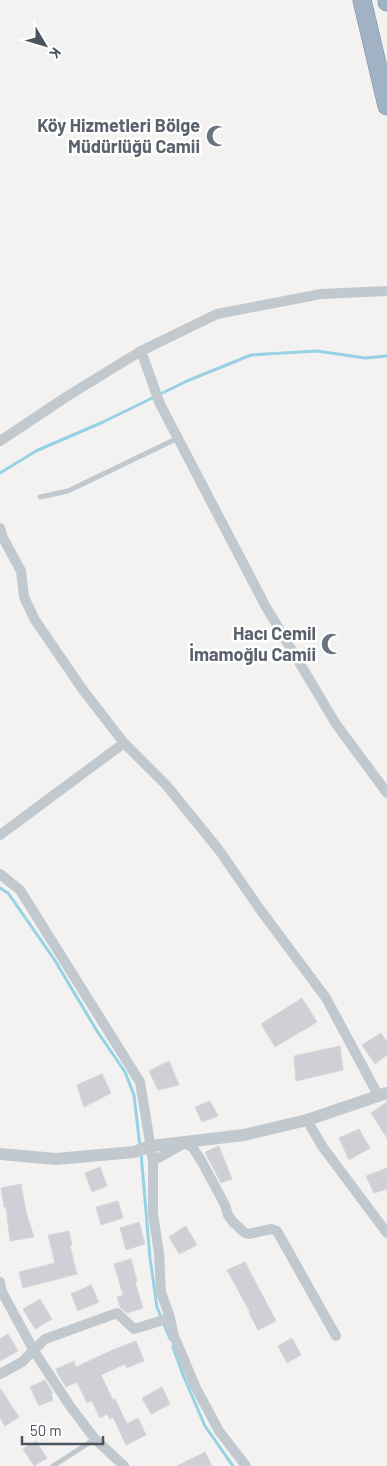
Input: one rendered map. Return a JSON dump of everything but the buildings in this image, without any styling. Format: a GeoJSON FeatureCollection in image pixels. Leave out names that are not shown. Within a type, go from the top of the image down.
{"type":"FeatureCollection","features":[{"type":"Feature","properties":{"kind":"highway"},"geometry":{"type":"LineString","coordinates":[[362,0],[387,106]]}},
{"type":"Feature","properties":{"kind":"street"},"geometry":{"type":"LineString","coordinates":[[0,441],[66,397],[141,351],[216,314],[321,294],[387,291]]}},
{"type":"Feature","properties":{"kind":"street"},"geometry":{"type":"LineString","coordinates":[[141,351],[160,404],[266,607],[336,724],[387,793]]}},
{"type":"Feature","properties":{"kind":"street"},"geometry":{"type":"LineString","coordinates":[[0,528],[3,538],[21,571],[24,597],[35,620],[83,690],[124,743],[167,786],[219,850],[259,908],[326,998],[382,1094],[307,1120],[244,1135],[151,1146],[134,1152],[56,1159],[0,1154]]}},
{"type":"Feature","properties":{"kind":"street"},"geometry":{"type":"LineString","coordinates":[[0,835],[124,743]]}},
{"type":"Feature","properties":{"kind":"street"},"geometry":{"type":"LineString","coordinates":[[0,874],[20,890],[140,1082],[153,1161],[153,1214],[165,1320],[174,1336],[195,1386],[219,1431],[246,1466]]}},
{"type":"Feature","properties":{"kind":"street"},"geometry":{"type":"LineString","coordinates":[[307,1120],[322,1146],[387,1233]]}},
{"type":"Feature","properties":{"kind":"street"},"geometry":{"type":"LineString","coordinates":[[153,1161],[185,1143],[191,1147],[202,1162],[233,1222],[245,1233],[249,1234],[271,1229],[277,1231],[336,1336]]}},
{"type":"Feature","properties":{"kind":"street"},"geometry":{"type":"LineString","coordinates":[[0,1282],[2,1292],[34,1351],[70,1406],[95,1439],[124,1466]]}},
{"type":"Feature","properties":{"kind":"street"},"geometry":{"type":"LineString","coordinates":[[0,1374],[22,1362],[45,1339],[117,1313],[134,1329],[165,1320]]}},
{"type":"Feature","properties":{"kind":"lane"},"geometry":{"type":"LineString","coordinates":[[40,496],[68,491],[178,438]]}},
{"type":"Feature","properties":{"kind":"lane"},"geometry":{"type":"LineString","coordinates":[[54,1466],[95,1439]]}},
{"type":"Feature","properties":{"kind":"waterway"},"geometry":{"type":"LineString","coordinates":[[0,473],[36,451],[103,422],[187,381],[251,355],[317,351],[365,358],[387,356]]}},
{"type":"Feature","properties":{"kind":"waterway"},"geometry":{"type":"LineString","coordinates":[[0,888],[8,893],[54,959],[97,1031],[125,1072],[134,1095],[140,1147]]}},
{"type":"Feature","properties":{"kind":"waterway"},"geometry":{"type":"LineString","coordinates":[[141,1153],[150,1258],[157,1307],[170,1339]]}},
{"type":"Feature","properties":{"kind":"waterway"},"geometry":{"type":"LineString","coordinates":[[173,1347],[205,1426],[233,1466]]}},
{"type":"Feature","properties":{"kind":"place","name":"Köy Hizmetleri Bölge Müdürlüğü Camii"},"geometry":{"type":"Point","coordinates":[217,136]}},
{"type":"Feature","properties":{"kind":"place","name":"Hacı Cemil İmamoğlu Camii"},"geometry":{"type":"Point","coordinates":[332,644]}}]}
